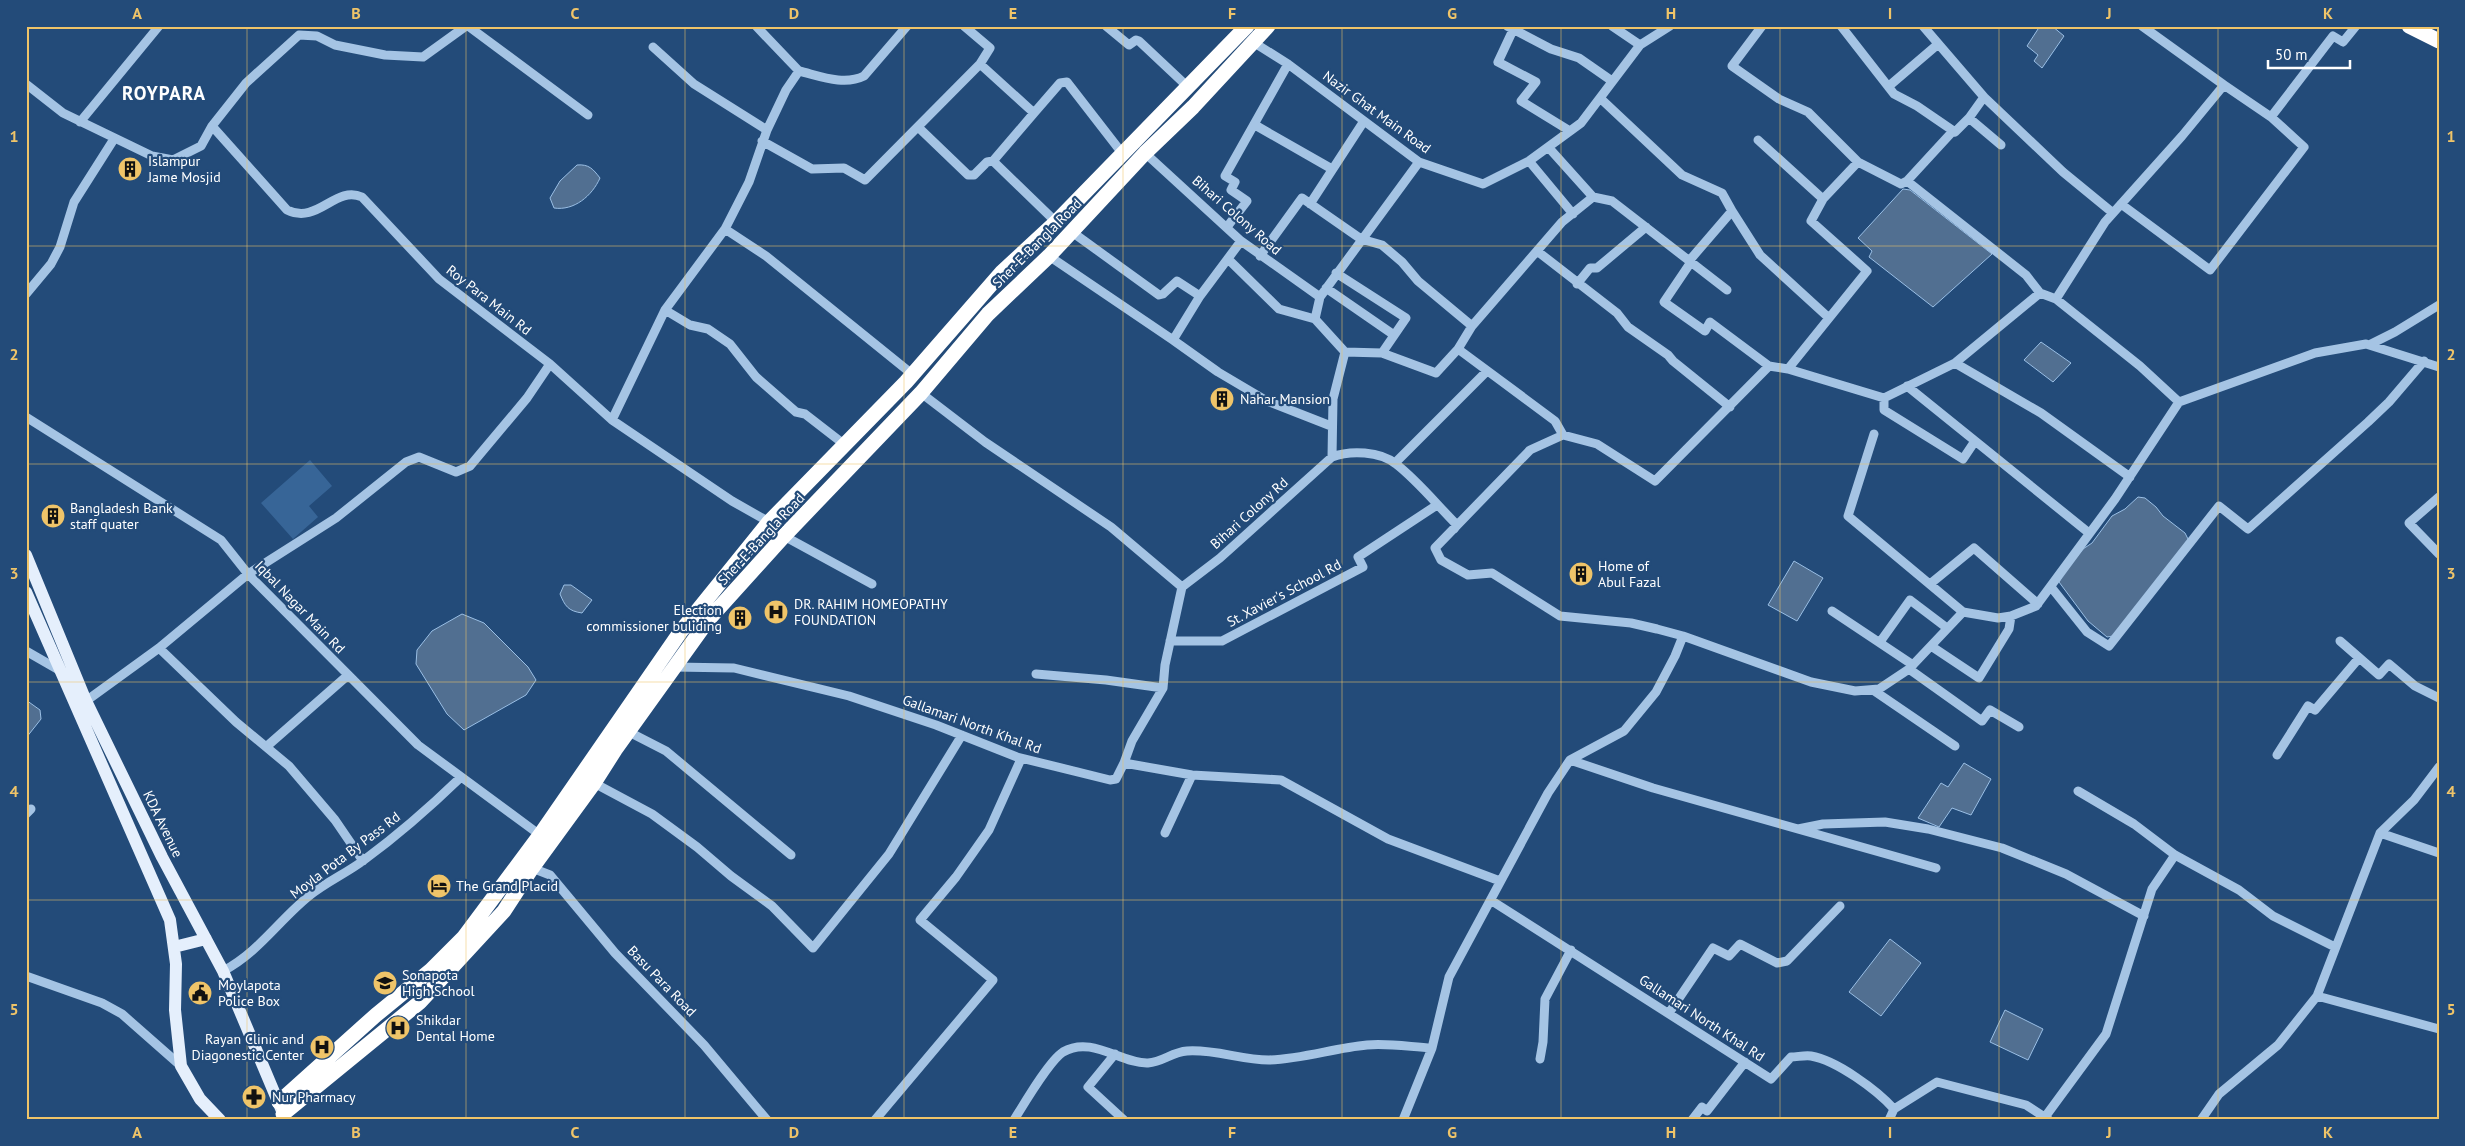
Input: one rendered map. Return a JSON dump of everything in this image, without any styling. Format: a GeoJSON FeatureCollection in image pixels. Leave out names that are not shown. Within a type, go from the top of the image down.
{"type":"FeatureCollection","features":[{"type":"Feature","properties":{"kind":"highway","name":"Sher-E-Bangla Road"},"geometry":{"type":"LineString","coordinates":[[282,1112],[376,1015],[431,970],[464,937],[540,835],[681,631],[769,522],[912,374],[1002,272],[1056,222],[1122,153],[1244,32],[1268,26]]}},
{"type":"Feature","properties":{"kind":"highway"},"geometry":{"type":"LineString","coordinates":[[2409,26],[2439,41]]}},
{"type":"Feature","properties":{"kind":"highway","name":"Sher-E-Bangla Road"},"geometry":{"type":"LineString","coordinates":[[282,1112],[420,1002],[504,911],[532,868],[709,619],[784,536],[921,394],[988,314],[1049,256],[1145,153],[1194,107],[1244,32]]}},
{"type":"Feature","properties":{"kind":"highway"},"geometry":{"type":"LineString","coordinates":[[923,362],[938,373]]}},
{"type":"Feature","properties":{"kind":"highway"},"geometry":{"type":"LineString","coordinates":[[635,696],[647,706]]}},
{"type":"Feature","properties":{"kind":"main road","name":"KDA Avenue"},"geometry":{"type":"LineString","coordinates":[[26,555],[86,700],[162,857],[223,971],[282,1112]]}},
{"type":"Feature","properties":{"kind":"main road"},"geometry":{"type":"LineString","coordinates":[[26,592],[170,920],[176,964],[175,1010],[181,1066],[200,1099],[220,1120]]}},
{"type":"Feature","properties":{"kind":"main road"},"geometry":{"type":"LineString","coordinates":[[174,947],[206,938]]}},
{"type":"Feature","properties":{"kind":"street"},"geometry":{"type":"LineString","coordinates":[[80,122],[159,26]]}},
{"type":"Feature","properties":{"kind":"street"},"geometry":{"type":"LineString","coordinates":[[26,84],[62,114],[152,156],[173,160],[201,146],[212,126],[246,83],[299,35],[317,36],[335,45],[385,55],[423,57],[467,26],[588,115]]}},
{"type":"Feature","properties":{"kind":"street"},"geometry":{"type":"LineString","coordinates":[[760,27],[799,71],[838,80],[855,80],[864,76],[907,26]]}},
{"type":"Feature","properties":{"kind":"street"},"geometry":{"type":"LineString","coordinates":[[762,141],[812,169],[844,168],[863,181],[980,64],[990,48],[964,26]]}},
{"type":"Feature","properties":{"kind":"street"},"geometry":{"type":"LineString","coordinates":[[1106,26],[1128,45],[1136,40],[1139,41],[1189,88]]}},
{"type":"Feature","properties":{"kind":"street"},"geometry":{"type":"LineString","coordinates":[[1612,26],[1640,45]]}},
{"type":"Feature","properties":{"kind":"street","name":"Nazir Ghat Main Road"},"geometry":{"type":"LineString","coordinates":[[1244,32],[1419,162],[1483,184],[1529,161],[1581,123],[1640,45],[1670,26]]}},
{"type":"Feature","properties":{"kind":"street"},"geometry":{"type":"LineString","coordinates":[[1762,26],[1732,66],[1779,99],[1808,112],[1858,162],[1901,184],[1907,181],[1953,131],[1969,118],[1984,97]]}},
{"type":"Feature","properties":{"kind":"street"},"geometry":{"type":"LineString","coordinates":[[1841,26],[1894,94],[1917,106],[1953,131]]}},
{"type":"Feature","properties":{"kind":"street"},"geometry":{"type":"LineString","coordinates":[[1923,26],[1937,45],[1984,97],[2063,172],[2112,213]]}},
{"type":"Feature","properties":{"kind":"street"},"geometry":{"type":"LineString","coordinates":[[2121,204],[2210,270],[2304,147],[2271,117],[2142,26]]}},
{"type":"Feature","properties":{"kind":"street"},"geometry":{"type":"LineString","coordinates":[[2271,117],[2333,36],[2343,42],[2356,26]]}},
{"type":"Feature","properties":{"kind":"street"},"geometry":{"type":"LineString","coordinates":[[1570,131],[1521,101],[1536,82],[1498,62],[1510,28],[1551,49],[1579,58],[1612,81]]}},
{"type":"Feature","properties":{"kind":"street"},"geometry":{"type":"LineString","coordinates":[[1888,86],[1937,45]]}},
{"type":"Feature","properties":{"kind":"street"},"geometry":{"type":"LineString","coordinates":[[653,47],[694,84],[767,130]]}},
{"type":"Feature","properties":{"kind":"street"},"geometry":{"type":"LineString","coordinates":[[980,64],[1034,113]]}},
{"type":"Feature","properties":{"kind":"street"},"geometry":{"type":"LineString","coordinates":[[1227,227],[1247,201],[1231,190],[1235,182],[1225,176],[1288,64]]}},
{"type":"Feature","properties":{"kind":"street"},"geometry":{"type":"LineString","coordinates":[[612,420],[665,310],[725,229],[749,182],[767,130],[786,90],[799,71]]}},
{"type":"Feature","properties":{"kind":"street"},"geometry":{"type":"LineString","coordinates":[[918,127],[968,175],[974,176],[987,162],[993,161],[1060,82],[1066,82],[1122,153]]}},
{"type":"Feature","properties":{"kind":"street"},"geometry":{"type":"LineString","coordinates":[[2056,299],[2104,222],[2182,136],[2224,84]]}},
{"type":"Feature","properties":{"kind":"street"},"geometry":{"type":"LineString","coordinates":[[1600,98],[1682,175],[1722,193],[1760,255],[1829,318]]}},
{"type":"Feature","properties":{"kind":"street"},"geometry":{"type":"LineString","coordinates":[[1969,118],[2002,144]]}},
{"type":"Feature","properties":{"kind":"street"},"geometry":{"type":"LineString","coordinates":[[1310,204],[1364,121]]}},
{"type":"Feature","properties":{"kind":"street"},"geometry":{"type":"LineString","coordinates":[[1255,125],[1332,169]]}},
{"type":"Feature","properties":{"kind":"street","name":"Roy Para Main Rd"},"geometry":{"type":"LineString","coordinates":[[212,126],[287,210],[296,214],[307,214],[347,194],[355,194],[362,197],[440,279],[550,364],[612,420],[732,501],[769,522]]}},
{"type":"Feature","properties":{"kind":"street"},"geometry":{"type":"LineString","coordinates":[[26,294],[51,264],[60,248],[74,202],[114,139]]}},
{"type":"Feature","properties":{"kind":"street"},"geometry":{"type":"LineString","coordinates":[[1758,140],[1823,199]]}},
{"type":"Feature","properties":{"kind":"street"},"geometry":{"type":"LineString","coordinates":[[1549,148],[1593,197],[1612,201],[1727,290]]}},
{"type":"Feature","properties":{"kind":"street","name":"Bihari Colony Road"},"geometry":{"type":"LineString","coordinates":[[1145,153],[1241,241],[1320,297]]}},
{"type":"Feature","properties":{"kind":"street"},"geometry":{"type":"LineString","coordinates":[[993,161],[1056,222]]}},
{"type":"Feature","properties":{"kind":"street"},"geometry":{"type":"LineString","coordinates":[[1529,161],[1573,214]]}},
{"type":"Feature","properties":{"kind":"street"},"geometry":{"type":"LineString","coordinates":[[1315,320],[1320,297],[1419,162]]}},
{"type":"Feature","properties":{"kind":"street"},"geometry":{"type":"LineString","coordinates":[[1788,369],[1867,271],[1811,221],[1823,199],[1858,162]]}},
{"type":"Feature","properties":{"kind":"street"},"geometry":{"type":"LineString","coordinates":[[1907,181],[2026,274],[2040,293],[2056,299],[2140,366],[2179,402]]}},
{"type":"Feature","properties":{"kind":"street"},"geometry":{"type":"LineString","coordinates":[[1228,259],[1279,309],[1315,320],[1345,352],[1382,353],[1436,373],[1458,350],[1472,326],[1562,222],[1593,197]]}},
{"type":"Feature","properties":{"kind":"street"},"geometry":{"type":"LineString","coordinates":[[1260,256],[1302,198],[1361,239],[1382,245],[1402,262],[1418,281],[1472,326]]}},
{"type":"Feature","properties":{"kind":"street"},"geometry":{"type":"LineString","coordinates":[[1732,211],[1690,261],[1664,302],[1705,330],[1710,322],[1770,366],[1788,369],[1884,398],[1955,364],[2040,293]]}},
{"type":"Feature","properties":{"kind":"street"},"geometry":{"type":"LineString","coordinates":[[1577,284],[1590,268],[1596,268],[1646,227]]}},
{"type":"Feature","properties":{"kind":"street"},"geometry":{"type":"LineString","coordinates":[[725,229],[766,256],[912,374]]}},
{"type":"Feature","properties":{"kind":"street"},"geometry":{"type":"LineString","coordinates":[[1072,232],[1159,294],[1164,294],[1177,281],[1200,296]]}},
{"type":"Feature","properties":{"kind":"street"},"geometry":{"type":"LineString","coordinates":[[1173,340],[1200,296],[1241,241]]}},
{"type":"Feature","properties":{"kind":"street"},"geometry":{"type":"LineString","coordinates":[[1537,251],[1577,284],[1617,313],[1628,327],[1668,355],[1730,407]]}},
{"type":"Feature","properties":{"kind":"street"},"geometry":{"type":"LineString","coordinates":[[1049,256],[1218,372],[1267,401],[1331,426]]}},
{"type":"Feature","properties":{"kind":"street"},"geometry":{"type":"LineString","coordinates":[[1336,273],[1406,318],[1382,353]]}},
{"type":"Feature","properties":{"kind":"street"},"geometry":{"type":"LineString","coordinates":[[1326,288],[1394,335]]}},
{"type":"Feature","properties":{"kind":"street"},"geometry":{"type":"LineString","coordinates":[[1874,434],[1848,516],[1964,612],[1998,618],[2011,616],[2038,604],[2130,478],[2179,402],[2315,353],[2371,344],[2395,332],[2439,305]]}},
{"type":"Feature","properties":{"kind":"street"},"geometry":{"type":"LineString","coordinates":[[665,310],[690,325],[708,329],[730,344],[763,382],[796,412],[804,414],[845,445]]}},
{"type":"Feature","properties":{"kind":"street"},"geometry":{"type":"LineString","coordinates":[[2371,344],[2439,367]]}},
{"type":"Feature","properties":{"kind":"street"},"geometry":{"type":"LineString","coordinates":[[1458,350],[1555,421],[1562,435]]}},
{"type":"Feature","properties":{"kind":"street"},"geometry":{"type":"LineString","coordinates":[[1345,352],[1333,398],[1331,426],[1332,457],[1345,452],[1382,457],[1395,463],[1457,525],[1454,529]]}},
{"type":"Feature","properties":{"kind":"street"},"geometry":{"type":"LineString","coordinates":[[2051,587],[2087,632],[2110,646],[2219,506],[2248,529],[2390,402],[2424,361]]}},
{"type":"Feature","properties":{"kind":"street"},"geometry":{"type":"LineString","coordinates":[[86,700],[159,648],[248,574],[336,518],[406,462],[419,457],[456,472],[470,466],[527,398],[550,364]]}},
{"type":"Feature","properties":{"kind":"street"},"geometry":{"type":"LineString","coordinates":[[1955,364],[2041,413],[2130,478]]}},
{"type":"Feature","properties":{"kind":"street"},"geometry":{"type":"LineString","coordinates":[[1770,366],[1655,481],[1598,444],[1562,435],[1530,450],[1435,548],[1441,560],[1468,574],[1492,573],[1560,616],[1630,623],[1683,636],[1811,682],[1855,691],[1879,689],[1911,667],[1964,612]]}},
{"type":"Feature","properties":{"kind":"street"},"geometry":{"type":"LineString","coordinates":[[1395,463],[1487,371]]}},
{"type":"Feature","properties":{"kind":"street"},"geometry":{"type":"LineString","coordinates":[[1907,386],[2089,534]]}},
{"type":"Feature","properties":{"kind":"street"},"geometry":{"type":"LineString","coordinates":[[921,394],[985,442],[1111,527],[1182,587],[1170,641],[1163,688],[1132,741],[1124,763],[1192,775],[1281,780],[1388,839],[1500,882]]}},
{"type":"Feature","properties":{"kind":"street"},"geometry":{"type":"LineString","coordinates":[[1884,398],[1884,410],[1963,459],[1975,441]]}},
{"type":"Feature","properties":{"kind":"street","name":"Iqbal Nagar Main Rd"},"geometry":{"type":"LineString","coordinates":[[26,417],[221,540],[248,574],[347,676],[418,745],[460,778],[540,835]]}},
{"type":"Feature","properties":{"kind":"street","name":"Bihari Colony Rd"},"geometry":{"type":"LineString","coordinates":[[1182,587],[1220,558],[1332,457]]}},
{"type":"Feature","properties":{"kind":"street"},"geometry":{"type":"LineString","coordinates":[[2439,497],[2409,523],[2439,554]]}},
{"type":"Feature","properties":{"kind":"street","name":"St. Xavier's School Rd"},"geometry":{"type":"LineString","coordinates":[[1170,641],[1222,641],[1363,567],[1358,557],[1437,505]]}},
{"type":"Feature","properties":{"kind":"street"},"geometry":{"type":"LineString","coordinates":[[784,536],[872,584]]}},
{"type":"Feature","properties":{"kind":"street"},"geometry":{"type":"LineString","coordinates":[[1930,584],[1974,548],[2038,604]]}},
{"type":"Feature","properties":{"kind":"street"},"geometry":{"type":"LineString","coordinates":[[1880,642],[1910,600],[1947,628]]}},
{"type":"Feature","properties":{"kind":"street"},"geometry":{"type":"LineString","coordinates":[[1832,611],[1880,642],[1982,721],[1990,710],[2019,727]]}},
{"type":"Feature","properties":{"kind":"street"},"geometry":{"type":"LineString","coordinates":[[1930,646],[1979,678],[2009,629],[2011,616]]}},
{"type":"Feature","properties":{"kind":"street"},"geometry":{"type":"LineString","coordinates":[[1404,1120],[1432,1048],[1449,977],[1492,901],[1500,882],[1522,846],[1548,792],[1570,760],[1624,731],[1656,692],[1683,636]]}},
{"type":"Feature","properties":{"kind":"street"},"geometry":{"type":"LineString","coordinates":[[2340,641],[2379,675],[2389,664],[2415,686],[2439,698]]}},
{"type":"Feature","properties":{"kind":"street"},"geometry":{"type":"LineString","coordinates":[[159,648],[236,722],[289,766],[335,820],[363,861]]}},
{"type":"Feature","properties":{"kind":"street"},"geometry":{"type":"LineString","coordinates":[[26,651],[59,670]]}},
{"type":"Feature","properties":{"kind":"street"},"geometry":{"type":"LineString","coordinates":[[2277,755],[2308,706],[2315,710],[2359,658]]}},
{"type":"Feature","properties":{"kind":"street","name":"Gallamari North Khal Rd"},"geometry":{"type":"LineString","coordinates":[[674,667],[734,668],[849,696],[1021,758],[1110,780],[1116,779],[1124,763]]}},
{"type":"Feature","properties":{"kind":"street"},"geometry":{"type":"LineString","coordinates":[[1036,674],[1106,680],[1163,688]]}},
{"type":"Feature","properties":{"kind":"street"},"geometry":{"type":"LineString","coordinates":[[266,747],[347,676]]}},
{"type":"Feature","properties":{"kind":"street"},"geometry":{"type":"LineString","coordinates":[[1873,690],[1956,746]]}},
{"type":"Feature","properties":{"kind":"street"},"geometry":{"type":"LineString","coordinates":[[629,732],[666,751],[791,855]]}},
{"type":"Feature","properties":{"kind":"street"},"geometry":{"type":"LineString","coordinates":[[594,783],[652,814],[697,847],[731,876],[772,906],[813,948],[888,854],[962,736]]}},
{"type":"Feature","properties":{"kind":"street"},"geometry":{"type":"LineString","coordinates":[[875,1120],[993,980],[920,920],[956,877],[989,830],[1021,758]]}},
{"type":"Feature","properties":{"kind":"street"},"geometry":{"type":"LineString","coordinates":[[1570,760],[1653,788],[1936,868]]}},
{"type":"Feature","properties":{"kind":"street"},"geometry":{"type":"LineString","coordinates":[[2202,1120],[2219,1094],[2278,1045],[2316,996],[2380,833],[2414,800],[2439,767]]}},
{"type":"Feature","properties":{"kind":"street"},"geometry":{"type":"LineString","coordinates":[[1165,832],[1192,775]]}},
{"type":"Feature","properties":{"kind":"street","name":"Moyla Pota By Pass Rd"},"geometry":{"type":"LineString","coordinates":[[223,971],[235,965],[262,944],[311,894],[363,861],[427,810],[460,778]]}},
{"type":"Feature","properties":{"kind":"street"},"geometry":{"type":"LineString","coordinates":[[2078,791],[2134,824],[2175,855],[2238,890],[2273,916],[2335,947]]}},
{"type":"Feature","properties":{"kind":"street"},"geometry":{"type":"LineString","coordinates":[[1796,829],[1823,824],[1884,822],[1928,829],[2002,848],[2066,874],[2144,916]]}},
{"type":"Feature","properties":{"kind":"street"},"geometry":{"type":"LineString","coordinates":[[2380,833],[2439,853]]}},
{"type":"Feature","properties":{"kind":"street"},"geometry":{"type":"LineString","coordinates":[[1889,1120],[1894,1109],[1937,1082],[2026,1105],[2047,1118],[2106,1034],[2152,889],[2175,855]]}},
{"type":"Feature","properties":{"kind":"street","name":"Basu Para Road"},"geometry":{"type":"LineString","coordinates":[[532,868],[550,875],[615,953],[704,1045],[761,1117]]}},
{"type":"Feature","properties":{"kind":"street","name":"Gallamari North Khal Rd"},"geometry":{"type":"LineString","coordinates":[[1492,901],[1771,1079],[1791,1058],[1811,1056],[1844,1069],[1886,1100],[1894,1109]]}},
{"type":"Feature","properties":{"kind":"street"},"geometry":{"type":"LineString","coordinates":[[1669,1013],[1713,948],[1728,956],[1740,944],[1777,963],[1787,961],[1840,906]]}},
{"type":"Feature","properties":{"kind":"street"},"geometry":{"type":"LineString","coordinates":[[1540,1059],[1543,1042],[1545,999],[1571,950]]}},
{"type":"Feature","properties":{"kind":"street"},"geometry":{"type":"LineString","coordinates":[[26,976],[102,1003],[122,1014],[181,1066]]}},
{"type":"Feature","properties":{"kind":"street"},"geometry":{"type":"LineString","coordinates":[[2316,996],[2439,1029]]}},
{"type":"Feature","properties":{"kind":"street"},"geometry":{"type":"LineString","coordinates":[[1014,1120],[1052,1064],[1062,1053],[1076,1048],[1095,1048],[1146,1063],[1162,1061],[1173,1053],[1187,1051],[1209,1051],[1250,1060],[1285,1059],[1368,1045],[1432,1048]]}},
{"type":"Feature","properties":{"kind":"street"},"geometry":{"type":"LineString","coordinates":[[1115,1054],[1088,1086],[1124,1120]]}},
{"type":"Feature","properties":{"kind":"street"},"geometry":{"type":"LineString","coordinates":[[1692,1120],[1702,1107],[1706,1111],[1745,1062]]}},
{"type":"Feature","properties":{"kind":"shaded area"},"geometry":{"type":"Polygon","coordinates":[[[2040,26],[2052,26],[2064,36],[2042,68],[2034,61],[2038,55],[2027,46],[2040,26]]]}},
{"type":"Feature","properties":{"kind":"shaded area"},"geometry":{"type":"Polygon","coordinates":[[[577,165],[585,165],[593,170],[600,178],[597,185],[582,201],[575,205],[554,208],[550,198],[560,181],[577,165]]]}},
{"type":"Feature","properties":{"kind":"shaded area"},"geometry":{"type":"Polygon","coordinates":[[[1903,189],[1910,190],[1992,254],[1933,307],[1869,257],[1872,251],[1858,238],[1903,189]]]}},
{"type":"Feature","properties":{"kind":"shaded area"},"geometry":{"type":"Polygon","coordinates":[[[2041,342],[2071,363],[2053,382],[2024,360],[2041,342]]]}},
{"type":"Feature","properties":{"kind":"shaded area"},"geometry":{"type":"Polygon","coordinates":[[[310,460],[332,486],[309,506],[318,517],[293,539],[261,503],[310,460]]]}},
{"type":"Feature","properties":{"kind":"shaded area"},"geometry":{"type":"Polygon","coordinates":[[[2138,497],[2145,498],[2156,507],[2163,516],[2185,533],[2189,541],[2113,636],[2107,637],[2088,621],[2059,582],[2065,571],[2083,549],[2092,543],[2112,516],[2125,509],[2138,497]]]}},
{"type":"Feature","properties":{"kind":"shaded area"},"geometry":{"type":"Polygon","coordinates":[[[1794,561],[1823,578],[1797,621],[1768,605],[1794,561]]]}},
{"type":"Feature","properties":{"kind":"shaded area"},"geometry":{"type":"Polygon","coordinates":[[[564,585],[571,585],[592,600],[582,613],[573,611],[565,605],[560,594],[564,585]]]}},
{"type":"Feature","properties":{"kind":"shaded area"},"geometry":{"type":"Polygon","coordinates":[[[462,614],[484,623],[528,667],[536,680],[526,695],[464,730],[447,714],[416,664],[417,650],[432,631],[462,614]]]}},
{"type":"Feature","properties":{"kind":"shaded area"},"geometry":{"type":"Polygon","coordinates":[[[26,700],[40,710],[41,719],[26,738],[26,700]]]}},
{"type":"Feature","properties":{"kind":"shaded area"},"geometry":{"type":"Polygon","coordinates":[[[1964,763],[1991,779],[1971,815],[1952,808],[1939,827],[1918,818],[1941,783],[1948,787],[1964,763]]]}},
{"type":"Feature","properties":{"kind":"shaded area"},"geometry":{"type":"Polygon","coordinates":[[[1890,939],[1921,963],[1881,1016],[1849,992],[1890,939]]]}},
{"type":"Feature","properties":{"kind":"shaded area"},"geometry":{"type":"Polygon","coordinates":[[[2005,1010],[2043,1029],[2028,1060],[1990,1042],[2005,1010]]]}},
{"type":"Feature","properties":{"kind":"place","name":"Islampur Jame Mosjid"},"geometry":{"type":"Point","coordinates":[130,169]}},
{"type":"Feature","properties":{"kind":"place","name":"Nahar Mansion"},"geometry":{"type":"Point","coordinates":[1222,399]}},
{"type":"Feature","properties":{"kind":"place","name":"Bangladesh Bank staff quater"},"geometry":{"type":"Point","coordinates":[53,516]}},
{"type":"Feature","properties":{"kind":"place","name":"Home of Abul Fazal"},"geometry":{"type":"Point","coordinates":[1581,574]}},
{"type":"Feature","properties":{"kind":"place","name":"DR. RAHIM HOMEOPATHY FOUNDATION"},"geometry":{"type":"Point","coordinates":[776,612]}},
{"type":"Feature","properties":{"kind":"place","name":"Election commissioner buliding"},"geometry":{"type":"Point","coordinates":[740,618]}},
{"type":"Feature","properties":{"kind":"place","name":"The Grand Placid"},"geometry":{"type":"Point","coordinates":[439,886]}},
{"type":"Feature","properties":{"kind":"place","name":"Sonapota High School"},"geometry":{"type":"Point","coordinates":[385,983]}},
{"type":"Feature","properties":{"kind":"place","name":"Moylapota Police Box"},"geometry":{"type":"Point","coordinates":[200,993]}},
{"type":"Feature","properties":{"kind":"place","name":"Shikdar Dental Home"},"geometry":{"type":"Point","coordinates":[398,1028]}},
{"type":"Feature","properties":{"kind":"place","name":"Rayan Clinic and Diagonestic Center"},"geometry":{"type":"Point","coordinates":[322,1047]}},
{"type":"Feature","properties":{"kind":"place","name":"Nur Pharmacy"},"geometry":{"type":"Point","coordinates":[254,1097]}},
{"type":"Feature","properties":{"kind":"district","name":"ROYPARA"},"geometry":{"type":"Point","coordinates":[164,93]}}]}
